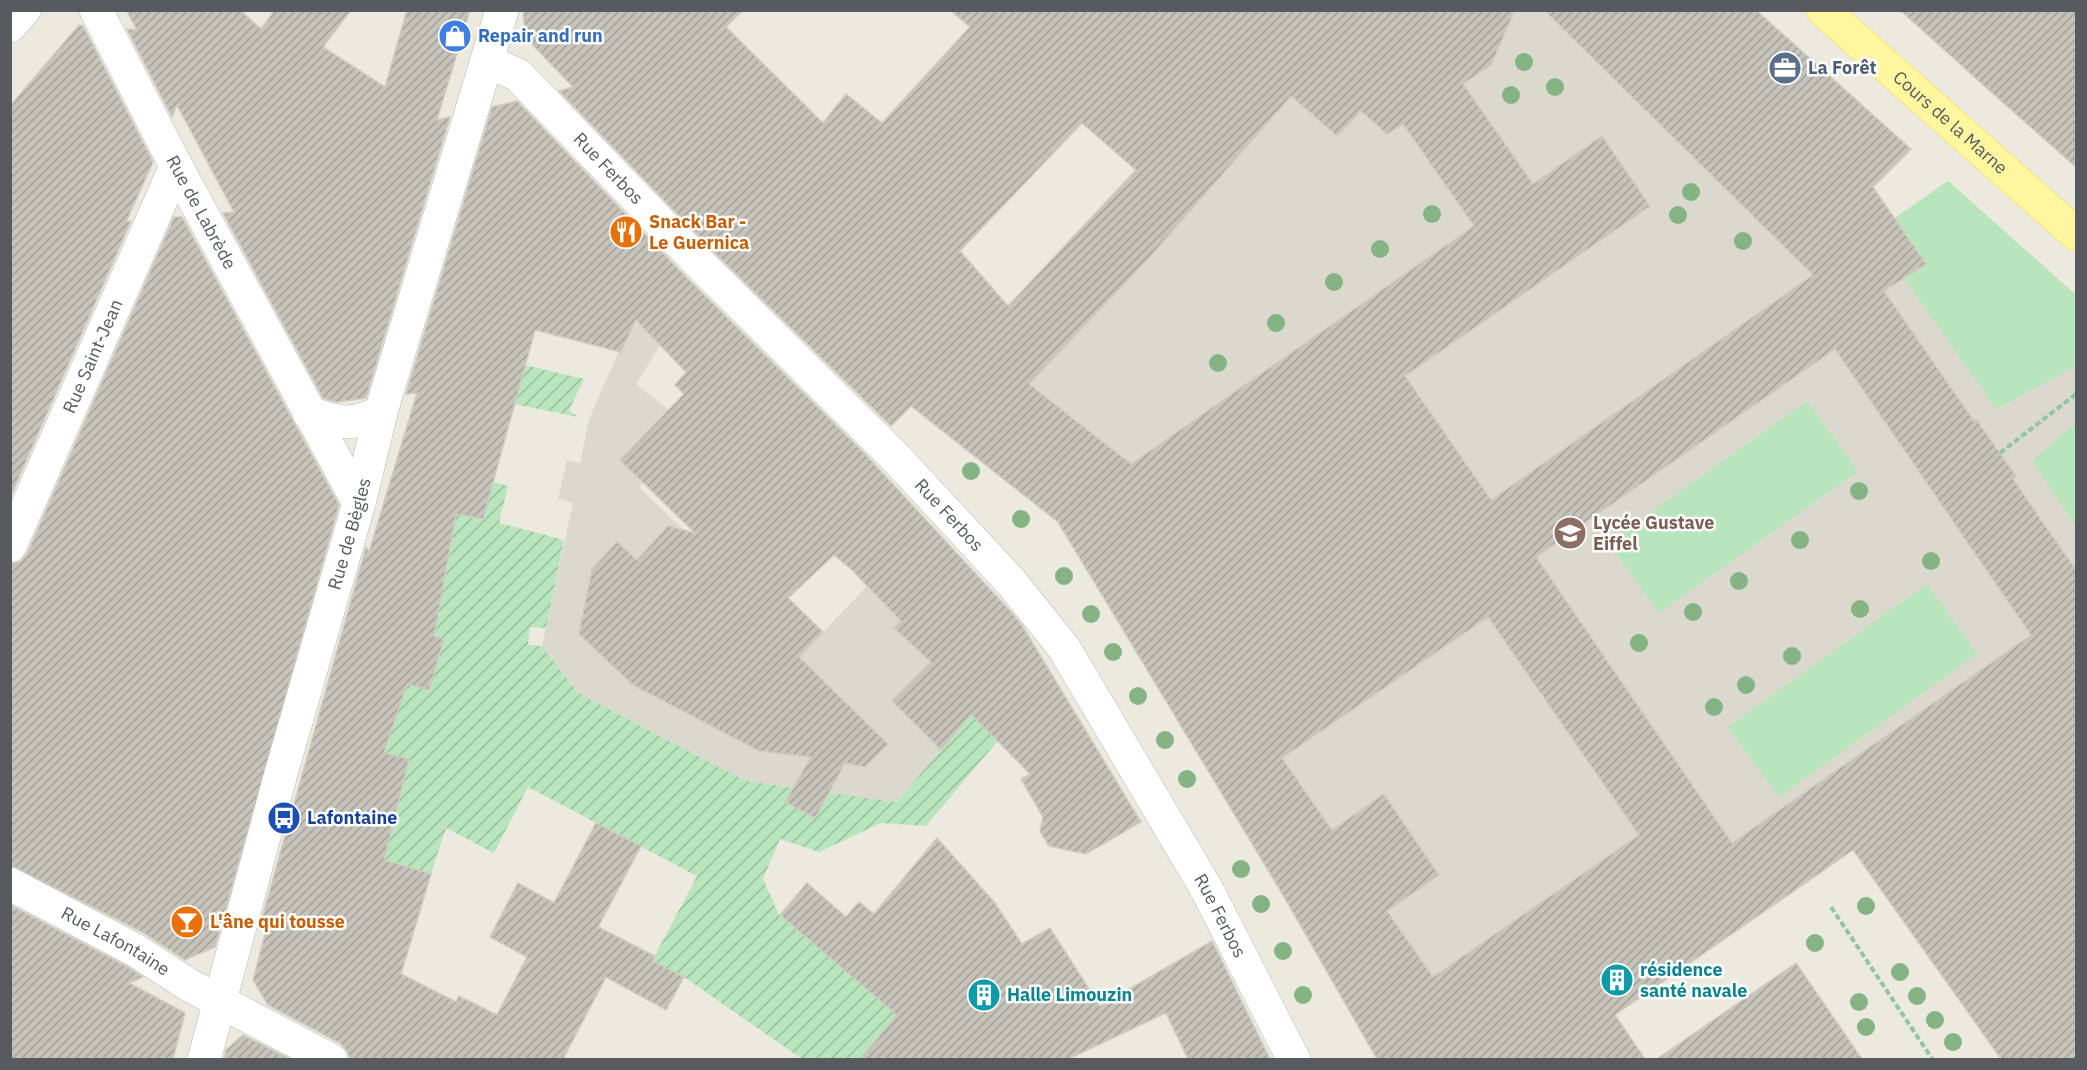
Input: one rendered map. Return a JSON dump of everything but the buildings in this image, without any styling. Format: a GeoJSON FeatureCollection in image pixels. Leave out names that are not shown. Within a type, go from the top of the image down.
{"type":"FeatureCollection","features":[{"type":"Feature","properties":{"kind":"main road","name":"Cours de la Marne"},"geometry":{"type":"LineString","coordinates":[[1823,10],[2076,234]]}},
{"type":"Feature","properties":{"kind":"street"},"geometry":{"type":"LineString","coordinates":[[10,27],[24,10]]}},
{"type":"Feature","properties":{"kind":"street","name":"Rue de Labrède"},"geometry":{"type":"LineString","coordinates":[[96,10],[176,166],[359,503]]}},
{"type":"Feature","properties":{"kind":"street","name":"Rue de Bègles"},"geometry":{"type":"LineString","coordinates":[[204,1059],[218,1000],[359,503],[381,412],[502,10]]}},
{"type":"Feature","properties":{"kind":"street","name":"Rue Ferbos"},"geometry":{"type":"LineString","coordinates":[[487,61],[518,75],[701,265],[896,458],[1032,606],[1065,648],[1182,845],[1294,1059]]}},
{"type":"Feature","properties":{"kind":"street","name":"Rue Saint-Jean"},"geometry":{"type":"LineString","coordinates":[[10,546],[176,166]]}},
{"type":"Feature","properties":{"kind":"street"},"geometry":{"type":"LineString","coordinates":[[309,413],[340,424],[363,421],[381,412]]}},
{"type":"Feature","properties":{"kind":"street","name":"Rue Lafontaine"},"geometry":{"type":"LineString","coordinates":[[10,884],[135,950],[189,985],[331,1059]]}},
{"type":"Feature","properties":{"kind":"path"},"geometry":{"type":"LineString","coordinates":[[2000,453],[2076,394]]}},
{"type":"Feature","properties":{"kind":"path"},"geometry":{"type":"LineString","coordinates":[[1831,907],[1933,1059]]}},
{"type":"Feature","properties":{"kind":"shaded area","name":"Lycée Gustave Eiffel"},"geometry":{"type":"Polygon","coordinates":[[[1257,10],[1579,11],[1831,262],[1948,181],[2076,295],[2076,695],[1758,915],[1684,900],[1454,1059],[1377,1059],[967,349],[1166,139],[1257,10]]]}},
{"type":"Feature","properties":{"kind":"shaded area"},"geometry":{"type":"Polygon","coordinates":[[[647,306],[670,329],[636,384],[669,410],[621,459],[643,482],[639,487],[807,649],[867,586],[901,620],[894,628],[930,662],[892,701],[941,750],[897,802],[746,781],[578,693],[542,646],[573,503],[558,499],[567,460],[580,463],[589,419],[619,351],[647,306]]]}},
{"type":"Feature","properties":{"kind":"green space"},"geometry":{"type":"Polygon","coordinates":[[[1948,181],[2076,295],[2076,366],[1996,409],[1904,278],[1926,263],[1895,218],[1948,181]]]}},
{"type":"Feature","properties":{"kind":"green space"},"geometry":{"type":"Polygon","coordinates":[[[525,365],[584,379],[569,410],[578,417],[514,404],[525,365]]]}},
{"type":"Feature","properties":{"kind":"green space"},"geometry":{"type":"Polygon","coordinates":[[[1807,401],[1858,471],[1659,613],[1608,543],[1807,401]]]}},
{"type":"Feature","properties":{"kind":"green space"},"geometry":{"type":"Polygon","coordinates":[[[2076,423],[2076,526],[2032,461],[2076,423]]]}},
{"type":"Feature","properties":{"kind":"green space"},"geometry":{"type":"Polygon","coordinates":[[[453,471],[508,486],[499,523],[564,540],[546,628],[530,627],[528,645],[542,646],[578,693],[746,781],[897,802],[1032,642],[1052,676],[926,826],[881,823],[819,852],[780,839],[763,879],[779,915],[878,998],[969,928],[860,1059],[802,1059],[684,977],[652,961],[697,876],[528,787],[494,853],[446,828],[431,874],[344,847],[398,802],[409,759],[384,753],[400,683],[429,690],[444,639],[423,633],[455,514],[478,519],[481,509],[453,471]]]}},
{"type":"Feature","properties":{"kind":"green space"},"geometry":{"type":"Polygon","coordinates":[[[1927,584],[1977,654],[1779,797],[1728,727],[1927,584]]]}},
{"type":"Feature","properties":{"kind":"place","name":"Repair and run"},"geometry":{"type":"Point","coordinates":[455,36]}},
{"type":"Feature","properties":{"kind":"place","name":"La Forêt"},"geometry":{"type":"Point","coordinates":[1785,68]}},
{"type":"Feature","properties":{"kind":"place","name":"Snack Bar - Le Guernica"},"geometry":{"type":"Point","coordinates":[626,232]}},
{"type":"Feature","properties":{"kind":"place","name":"Lycée Gustave Eiffel"},"geometry":{"type":"Point","coordinates":[1570,533]}},
{"type":"Feature","properties":{"kind":"place","name":"Lafontaine"},"geometry":{"type":"Point","coordinates":[284,818]}},
{"type":"Feature","properties":{"kind":"place","name":"L'âne qui tousse"},"geometry":{"type":"Point","coordinates":[187,922]}},
{"type":"Feature","properties":{"kind":"place","name":"résidence santé navale"},"geometry":{"type":"Point","coordinates":[1617,980]}},
{"type":"Feature","properties":{"kind":"place","name":"Halle Limouzin"},"geometry":{"type":"Point","coordinates":[984,995]}}]}
